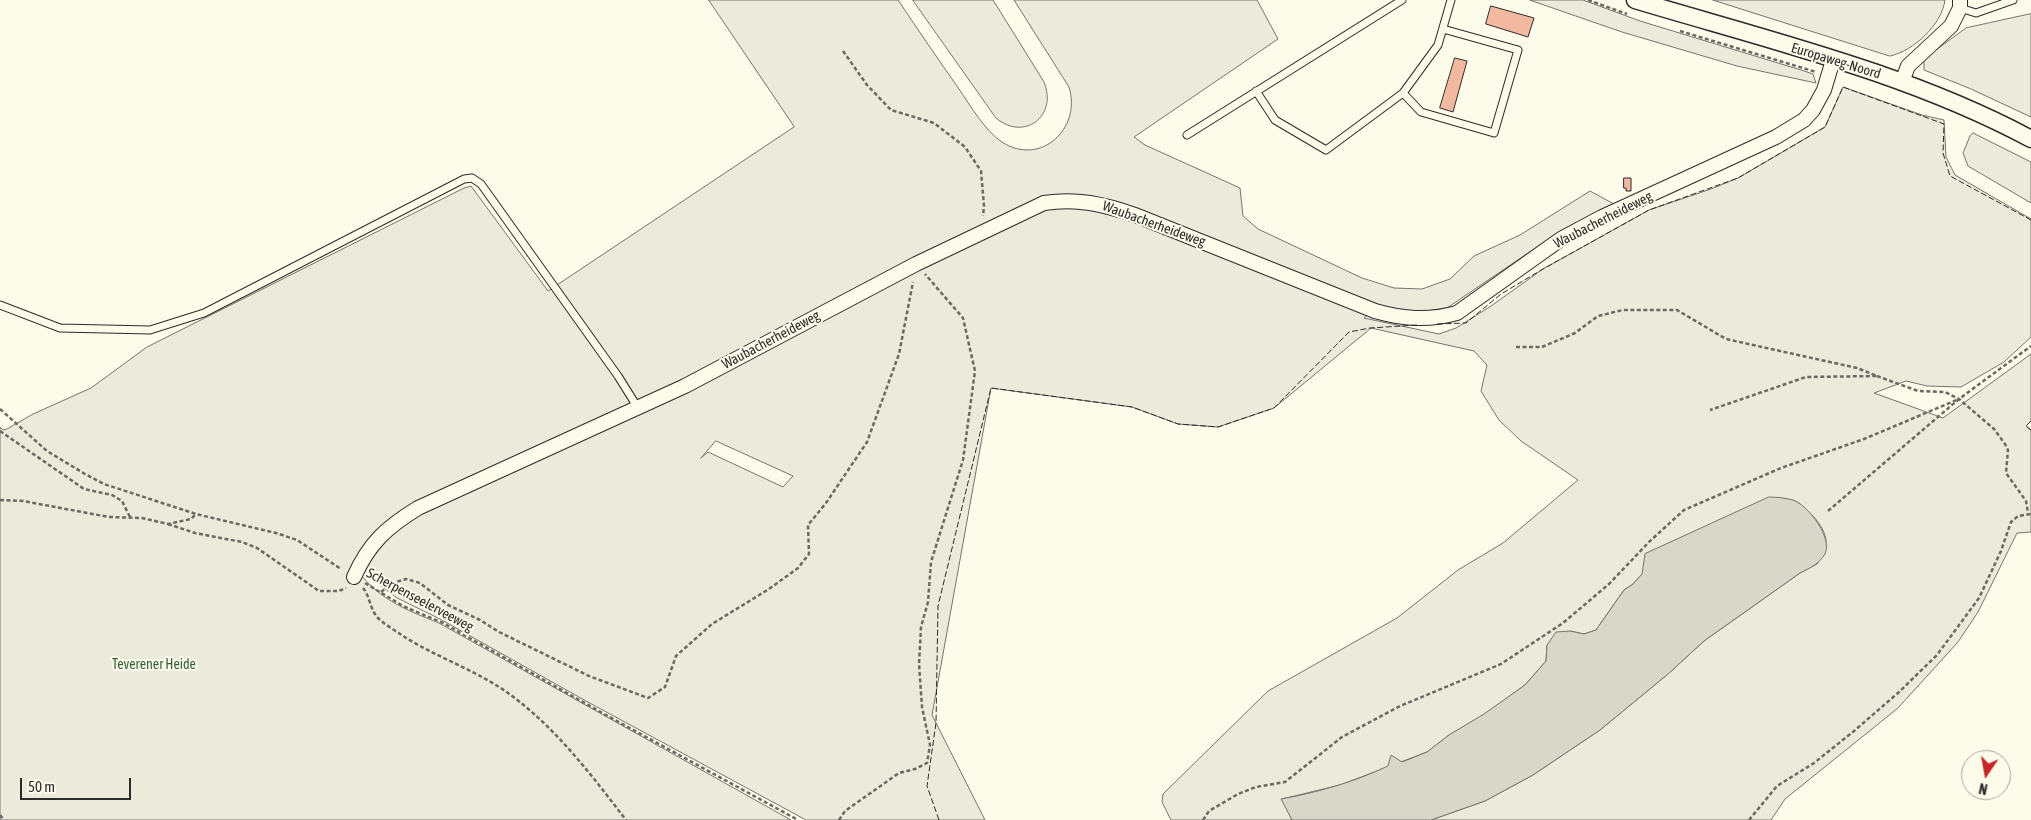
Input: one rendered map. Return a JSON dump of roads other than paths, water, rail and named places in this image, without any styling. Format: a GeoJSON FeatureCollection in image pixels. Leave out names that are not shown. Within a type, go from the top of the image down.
{"type":"FeatureCollection","features":[{"type":"Feature","properties":{"kind":"street"},"geometry":{"type":"LineString","coordinates":[[1902,82],[1908,66],[1951,26],[1960,4]]}},
{"type":"Feature","properties":{"kind":"street","name":"Europaweg-Noord"},"geometry":{"type":"LineString","coordinates":[[1635,8],[1833,60],[1902,82],[1965,107],[2031,139]]}},
{"type":"Feature","properties":{"kind":"street","name":"Waubacherheideweg"},"geometry":{"type":"LineString","coordinates":[[354,577],[370,546],[398,520],[418,508],[685,386],[916,264],[1044,203],[1065,200],[1104,204],[1135,214],[1375,310],[1409,318],[1444,317],[1457,313],[1561,239],[1602,217],[1776,137],[1797,124],[1813,110],[1833,60]]}},
{"type":"Feature","properties":{"kind":"lane"},"geometry":{"type":"LineString","coordinates":[[1187,135],[1402,0]]}},
{"type":"Feature","properties":{"kind":"lane"},"geometry":{"type":"LineString","coordinates":[[1256,91],[1275,120],[1326,150],[1402,93],[1438,45],[1451,0]]}},
{"type":"Feature","properties":{"kind":"lane"},"geometry":{"type":"LineString","coordinates":[[1960,4],[1976,13],[2013,0]]}},
{"type":"Feature","properties":{"kind":"lane"},"geometry":{"type":"LineString","coordinates":[[1402,93],[1421,112],[1494,133],[1518,50],[1443,29]]}},
{"type":"Feature","properties":{"kind":"lane"},"geometry":{"type":"LineString","coordinates":[[0,305],[60,328],[150,330],[204,313],[464,180],[472,178],[481,184],[639,408]]}},
{"type":"Feature","properties":{"kind":"park label","name":"Teverener Heide"},"geometry":{"type":"Point","coordinates":[154,665]}}]}
